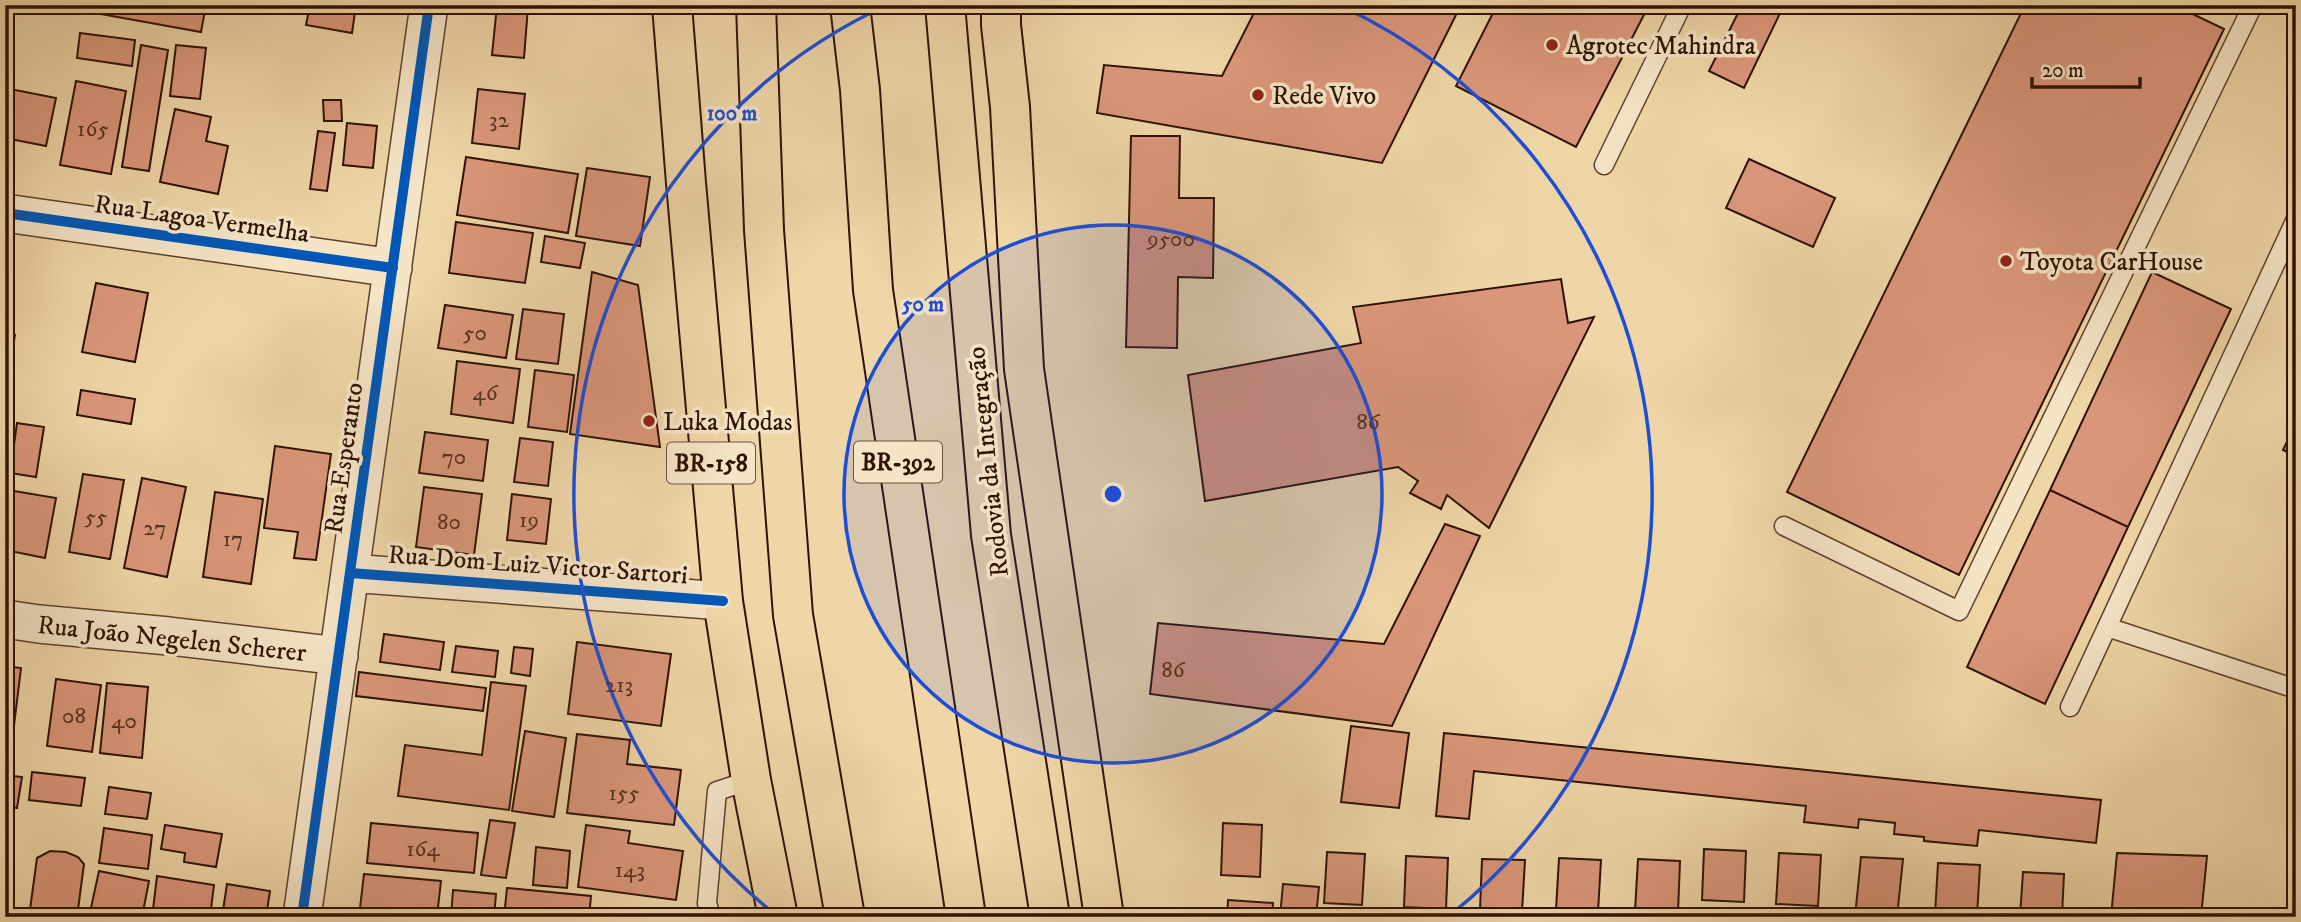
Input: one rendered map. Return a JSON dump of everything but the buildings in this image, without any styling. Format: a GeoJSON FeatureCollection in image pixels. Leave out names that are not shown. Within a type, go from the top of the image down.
{"type":"FeatureCollection","features":[{"type":"Feature","properties":{"kind":"highway","name":"BR-158"},"geometry":{"type":"LineString","coordinates":[[672,5],[723,601],[772,915]]}},
{"type":"Feature","properties":{"kind":"highway","name":"BR-158"},"geometry":{"type":"LineString","coordinates":[[756,5],[764,230],[793,615],[845,917]]}},
{"type":"Feature","properties":{"kind":"highway","name":"BR-392"},"geometry":{"type":"LineString","coordinates":[[850,5],[860,90],[873,290],[966,917]]}},
{"type":"Feature","properties":{"kind":"highway","name":"Rodovia da Integração"},"geometry":{"type":"LineString","coordinates":[[946,5],[991,535],[1050,917]]}},
{"type":"Feature","properties":{"kind":"highway"},"geometry":{"type":"LineString","coordinates":[[1001,5],[1010,107],[1024,369],[1104,917]]}},
{"type":"Feature","properties":{"kind":"street","name":"Rua Esperanto"},"geometry":{"type":"LineString","coordinates":[[302,917],[429,5]]}},
{"type":"Feature","properties":{"kind":"street","name":"Rua Lagoa Vermelha"},"geometry":{"type":"LineString","coordinates":[[5,213],[393,268]]}},
{"type":"Feature","properties":{"kind":"street","name":"Rua Dom Luiz Victor Sartori"},"geometry":{"type":"LineString","coordinates":[[350,573],[723,601]]}},
{"type":"Feature","properties":{"kind":"street","name":"Rua João Negelen Scherer"},"geometry":{"type":"LineString","coordinates":[[5,619],[338,656]]}},
{"type":"Feature","properties":{"kind":"lane"},"geometry":{"type":"LineString","coordinates":[[1604,165],[1682,5]]}},
{"type":"Feature","properties":{"kind":"lane"},"geometry":{"type":"LineString","coordinates":[[1784,526],[1959,611],[2253,5]]}},
{"type":"Feature","properties":{"kind":"lane"},"geometry":{"type":"LineString","coordinates":[[2070,707],[2296,219]]}},
{"type":"Feature","properties":{"kind":"lane"},"geometry":{"type":"LineString","coordinates":[[2107,626],[2296,689]]}},
{"type":"Feature","properties":{"kind":"lane"},"geometry":{"type":"LineString","coordinates":[[711,917],[707,903],[717,791],[751,780]]}},
{"type":"Feature","properties":{"kind":"cycle path"},"geometry":{"type":"LineString","coordinates":[[302,917],[429,5]]}},
{"type":"Feature","properties":{"kind":"cycle path"},"geometry":{"type":"LineString","coordinates":[[5,213],[393,268]]}},
{"type":"Feature","properties":{"kind":"cycle path"},"geometry":{"type":"LineString","coordinates":[[350,573],[723,601]]}},
{"type":"Feature","properties":{"kind":"place","name":"Agrotec Mahindra"},"geometry":{"type":"Point","coordinates":[1552,45]}},
{"type":"Feature","properties":{"kind":"place","name":"Rede Vivo"},"geometry":{"type":"Point","coordinates":[1258,95]}},
{"type":"Feature","properties":{"kind":"place","name":"Toyota CarHouse"},"geometry":{"type":"Point","coordinates":[2006,261]}},
{"type":"Feature","properties":{"kind":"place","name":"Luka Modas"},"geometry":{"type":"Point","coordinates":[649,421]}}]}
